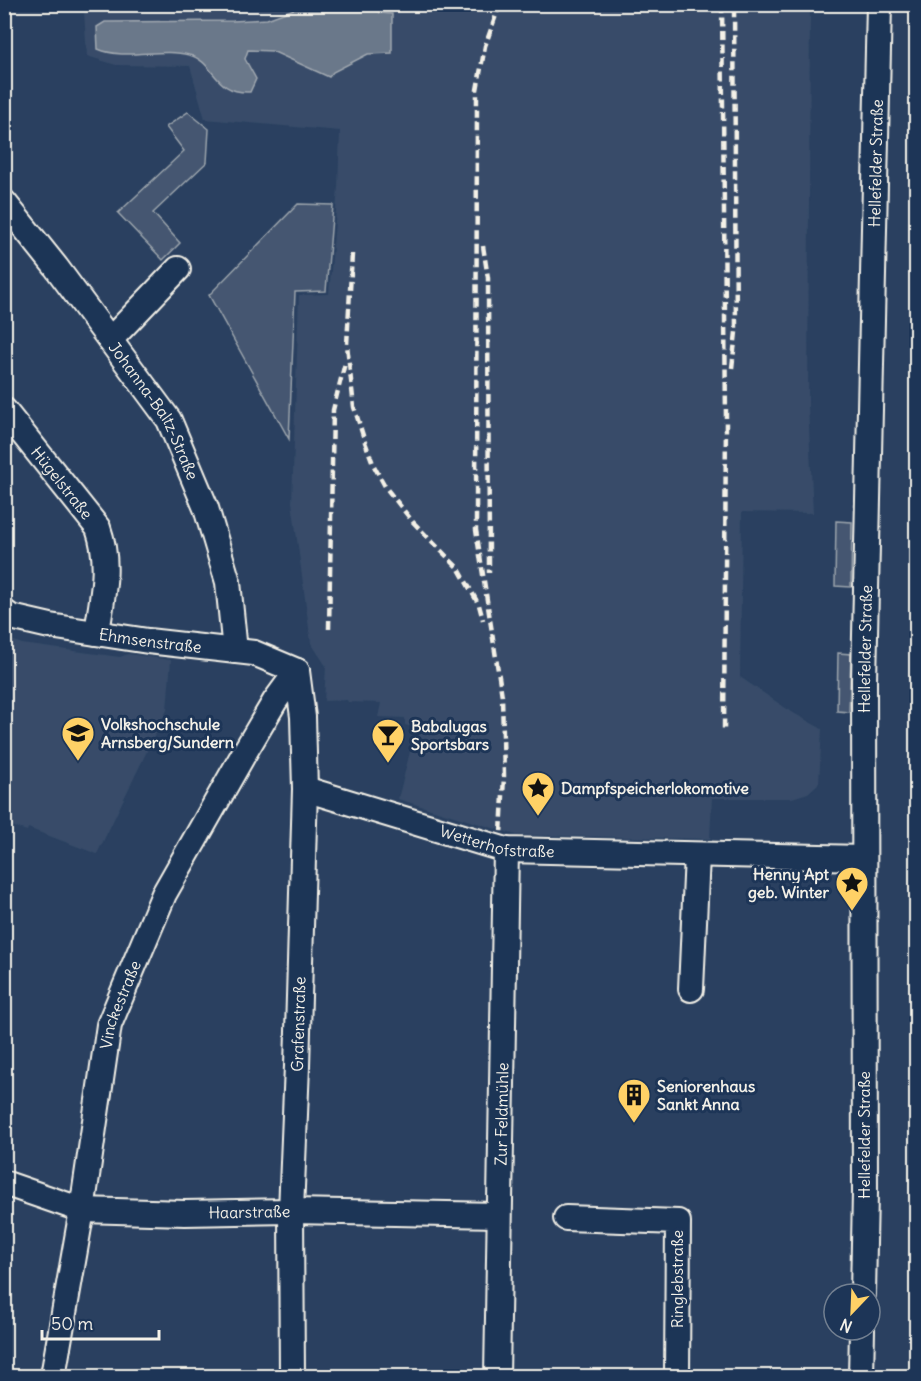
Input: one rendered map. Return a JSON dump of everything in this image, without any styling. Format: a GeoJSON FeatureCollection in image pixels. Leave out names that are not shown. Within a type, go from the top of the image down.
{"type":"FeatureCollection","features":[{"type":"Feature","properties":{"kind":"street","name":"Hellefelder Straße"},"geometry":{"type":"LineString","coordinates":[[863,1282],[865,1193],[863,858],[870,374],[879,4]]}},
{"type":"Feature","properties":{"kind":"street","name":"Johanna-Baltz-Straße"},"geometry":{"type":"LineString","coordinates":[[4,202],[56,267],[169,420],[206,508],[228,582],[235,651]]}},
{"type":"Feature","properties":{"kind":"street"},"geometry":{"type":"LineString","coordinates":[[110,340],[178,269]]}},
{"type":"Feature","properties":{"kind":"street","name":"Hügelstraße"},"geometry":{"type":"LineString","coordinates":[[4,410],[98,528],[104,546],[106,567],[97,633]]}},
{"type":"Feature","properties":{"kind":"street","name":"Ehmsenstraße"},"geometry":{"type":"LineString","coordinates":[[4,612],[11,617],[31,623],[254,653],[297,671]]}},
{"type":"Feature","properties":{"kind":"street","name":"Grafenstraße"},"geometry":{"type":"LineString","coordinates":[[292,1377],[291,1211],[304,789],[303,717],[297,671]]}},
{"type":"Feature","properties":{"kind":"street","name":"Vinckestraße"},"geometry":{"type":"LineString","coordinates":[[53,1377],[82,1210],[110,1025],[164,894],[258,730],[297,671]]}},
{"type":"Feature","properties":{"kind":"street","name":"Wetterhofstraße"},"geometry":{"type":"LineString","coordinates":[[304,789],[506,850],[863,858]]}},
{"type":"Feature","properties":{"kind":"street","name":"Zur Feldmühle"},"geometry":{"type":"LineString","coordinates":[[497,1377],[506,850]]}},
{"type":"Feature","properties":{"kind":"street"},"geometry":{"type":"LineString","coordinates":[[691,989],[696,855]]}},
{"type":"Feature","properties":{"kind":"street","name":"Haarstraße"},"geometry":{"type":"LineString","coordinates":[[4,1183],[82,1210],[500,1215]]}},
{"type":"Feature","properties":{"kind":"street","name":"Ringlebstraße"},"geometry":{"type":"LineString","coordinates":[[566,1218],[678,1222],[677,1377]]}},
{"type":"Feature","properties":{"kind":"street"},"geometry":{"type":"LineString","coordinates":[[861,1377],[862,1342]]}},
{"type":"Feature","properties":{"kind":"shaded area"},"geometry":{"type":"Polygon","coordinates":[[[192,4],[810,5],[808,406],[813,513],[742,512],[740,677],[790,711],[822,729],[819,783],[808,793],[792,798],[712,798],[710,839],[516,835],[398,799],[416,728],[405,725],[405,718],[378,717],[381,703],[348,702],[347,700],[324,701],[326,666],[311,643],[292,502],[299,295],[329,294],[340,131],[205,119],[190,66],[116,65],[87,56],[84,12],[191,8],[192,4]]]}},
{"type":"Feature","properties":{"kind":"shaded area"},"geometry":{"type":"Polygon","coordinates":[[[305,5],[369,5],[380,13],[392,14],[392,53],[368,54],[333,72],[329,77],[272,51],[248,50],[245,59],[256,79],[250,92],[229,88],[221,83],[198,58],[189,55],[166,52],[120,54],[98,49],[97,27],[105,22],[267,19],[305,5]]]}},
{"type":"Feature","properties":{"kind":"shaded area"},"geometry":{"type":"Polygon","coordinates":[[[188,112],[209,129],[207,162],[153,213],[180,243],[163,260],[118,213],[184,151],[166,127],[188,112]]]}},
{"type":"Feature","properties":{"kind":"shaded area"},"geometry":{"type":"Polygon","coordinates":[[[298,204],[333,205],[326,291],[295,292],[289,439],[209,295],[298,204]]]}},
{"type":"Feature","properties":{"kind":"shaded area"},"geometry":{"type":"Polygon","coordinates":[[[836,521],[852,522],[851,587],[835,586],[836,521]]]}},
{"type":"Feature","properties":{"kind":"shaded area"},"geometry":{"type":"Polygon","coordinates":[[[4,637],[22,644],[120,657],[128,654],[171,660],[167,710],[97,854],[28,828],[27,831],[5,824],[4,637]]]}},
{"type":"Feature","properties":{"kind":"shaded area"},"geometry":{"type":"Polygon","coordinates":[[[838,653],[851,654],[849,712],[837,711],[838,653]]]}},
{"type":"Feature","properties":{"kind":"railway"},"geometry":{"type":"LineString","coordinates":[[500,4],[485,46],[477,90],[476,530],[502,696],[504,776],[501,834]]}},
{"type":"Feature","properties":{"kind":"railway"},"geometry":{"type":"LineString","coordinates":[[722,4],[726,418],[724,733]]}},
{"type":"Feature","properties":{"kind":"railway"},"geometry":{"type":"LineString","coordinates":[[732,368],[736,332],[734,4]]}},
{"type":"Feature","properties":{"kind":"railway"},"geometry":{"type":"LineString","coordinates":[[483,246],[488,278],[489,573]]}},
{"type":"Feature","properties":{"kind":"railway"},"geometry":{"type":"LineString","coordinates":[[352,254],[347,345],[354,407],[365,442],[386,488],[413,522],[459,569],[479,605],[483,620]]}},
{"type":"Feature","properties":{"kind":"railway"},"geometry":{"type":"LineString","coordinates":[[329,629],[333,410],[345,363]]}},
{"type":"Feature","properties":{"kind":"place","name":"Volkshochschule Arnsberg/Sundern"},"geometry":{"type":"Point","coordinates":[78,762]}},
{"type":"Feature","properties":{"kind":"place","name":"Babalugas Sportsbars"},"geometry":{"type":"Point","coordinates":[388,764]}},
{"type":"Feature","properties":{"kind":"place","name":"Dampfspeicherlokomotive"},"geometry":{"type":"Point","coordinates":[538,817]}},
{"type":"Feature","properties":{"kind":"place","name":"Henny Apt geb. Winter"},"geometry":{"type":"Point","coordinates":[852,912]}},
{"type":"Feature","properties":{"kind":"place","name":"Seniorenhaus Sankt Anna"},"geometry":{"type":"Point","coordinates":[634,1124]}}]}
